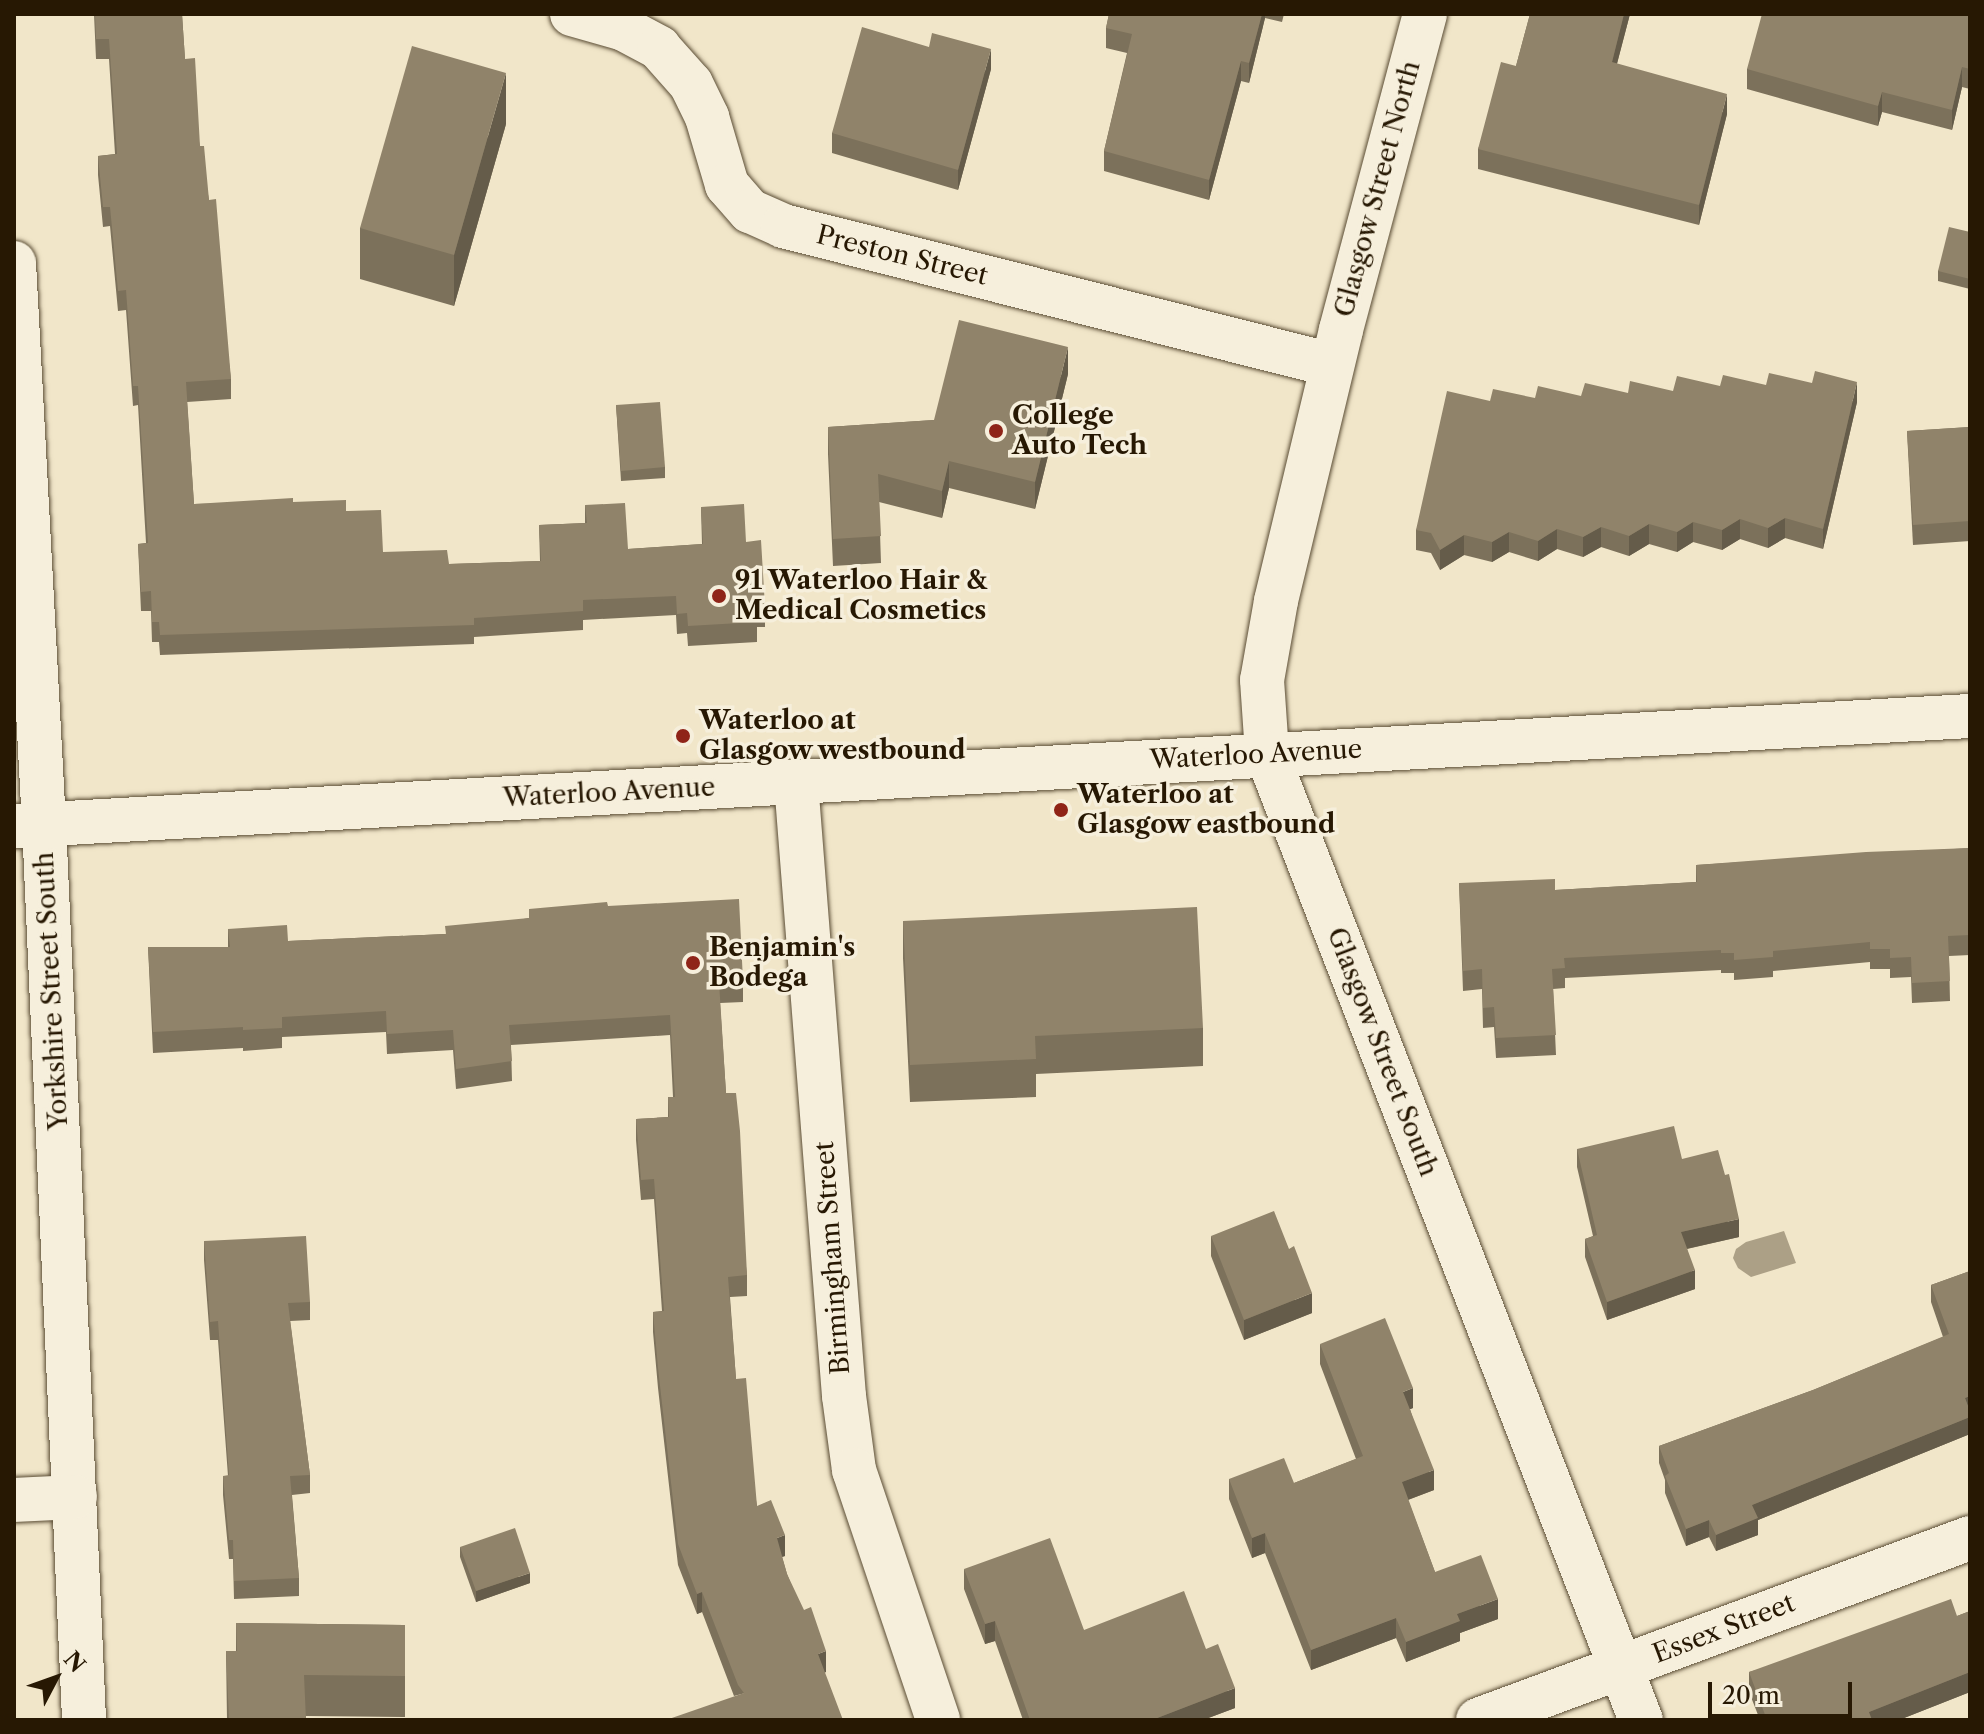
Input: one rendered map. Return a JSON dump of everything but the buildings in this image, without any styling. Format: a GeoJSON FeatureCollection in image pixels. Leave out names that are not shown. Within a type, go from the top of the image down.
{"type":"FeatureCollection","features":[{"type":"Feature","properties":{"kind":"street","name":"Preston Street"},"geometry":{"type":"LineString","coordinates":[[572,14],[624,29],[659,48],[691,84],[707,117],[727,185],[750,211],[805,231],[1332,365]]}},
{"type":"Feature","properties":{"kind":"street","name":"Glasgow Street North"},"geometry":{"type":"LineString","coordinates":[[1332,365],[1425,14]]}},
{"type":"Feature","properties":{"kind":"street","name":"Yorkshire Street South"},"geometry":{"type":"LineString","coordinates":[[14,263],[29,825],[75,1497],[84,1720]]}},
{"type":"Feature","properties":{"kind":"street","name":"Glasgow Street South"},"geometry":{"type":"LineString","coordinates":[[1332,365],[1276,601],[1262,680],[1267,754],[1641,1720]]}},
{"type":"Feature","properties":{"kind":"street","name":"Waterloo Avenue"},"geometry":{"type":"LineString","coordinates":[[29,825],[1970,716]]}},
{"type":"Feature","properties":{"kind":"street","name":"Birmingham Street"},"geometry":{"type":"LineString","coordinates":[[796,782],[844,1396],[854,1470],[938,1720]]}},
{"type":"Feature","properties":{"kind":"street"},"geometry":{"type":"LineString","coordinates":[[14,1500],[75,1497]]}},
{"type":"Feature","properties":{"kind":"street","name":"Essex Street"},"geometry":{"type":"LineString","coordinates":[[1478,1720],[1970,1538]]}},
{"type":"Feature","properties":{"kind":"shaded area"},"geometry":{"type":"Polygon","coordinates":[[[1784,1231],[1796,1263],[1751,1277],[1738,1268],[1733,1258],[1736,1249],[1746,1242],[1784,1231]]]}},
{"type":"Feature","properties":{"kind":"place","name":"College Auto Tech"},"geometry":{"type":"Point","coordinates":[996,431]}},
{"type":"Feature","properties":{"kind":"place","name":"91 Waterloo Hair & Medical Cosmetics"},"geometry":{"type":"Point","coordinates":[719,596]}},
{"type":"Feature","properties":{"kind":"place","name":"Waterloo at Glasgow westbound"},"geometry":{"type":"Point","coordinates":[683,736]}},
{"type":"Feature","properties":{"kind":"place","name":"Waterloo at Glasgow eastbound"},"geometry":{"type":"Point","coordinates":[1061,810]}},
{"type":"Feature","properties":{"kind":"place","name":"Benjamin's Bodega"},"geometry":{"type":"Point","coordinates":[693,963]}}]}
